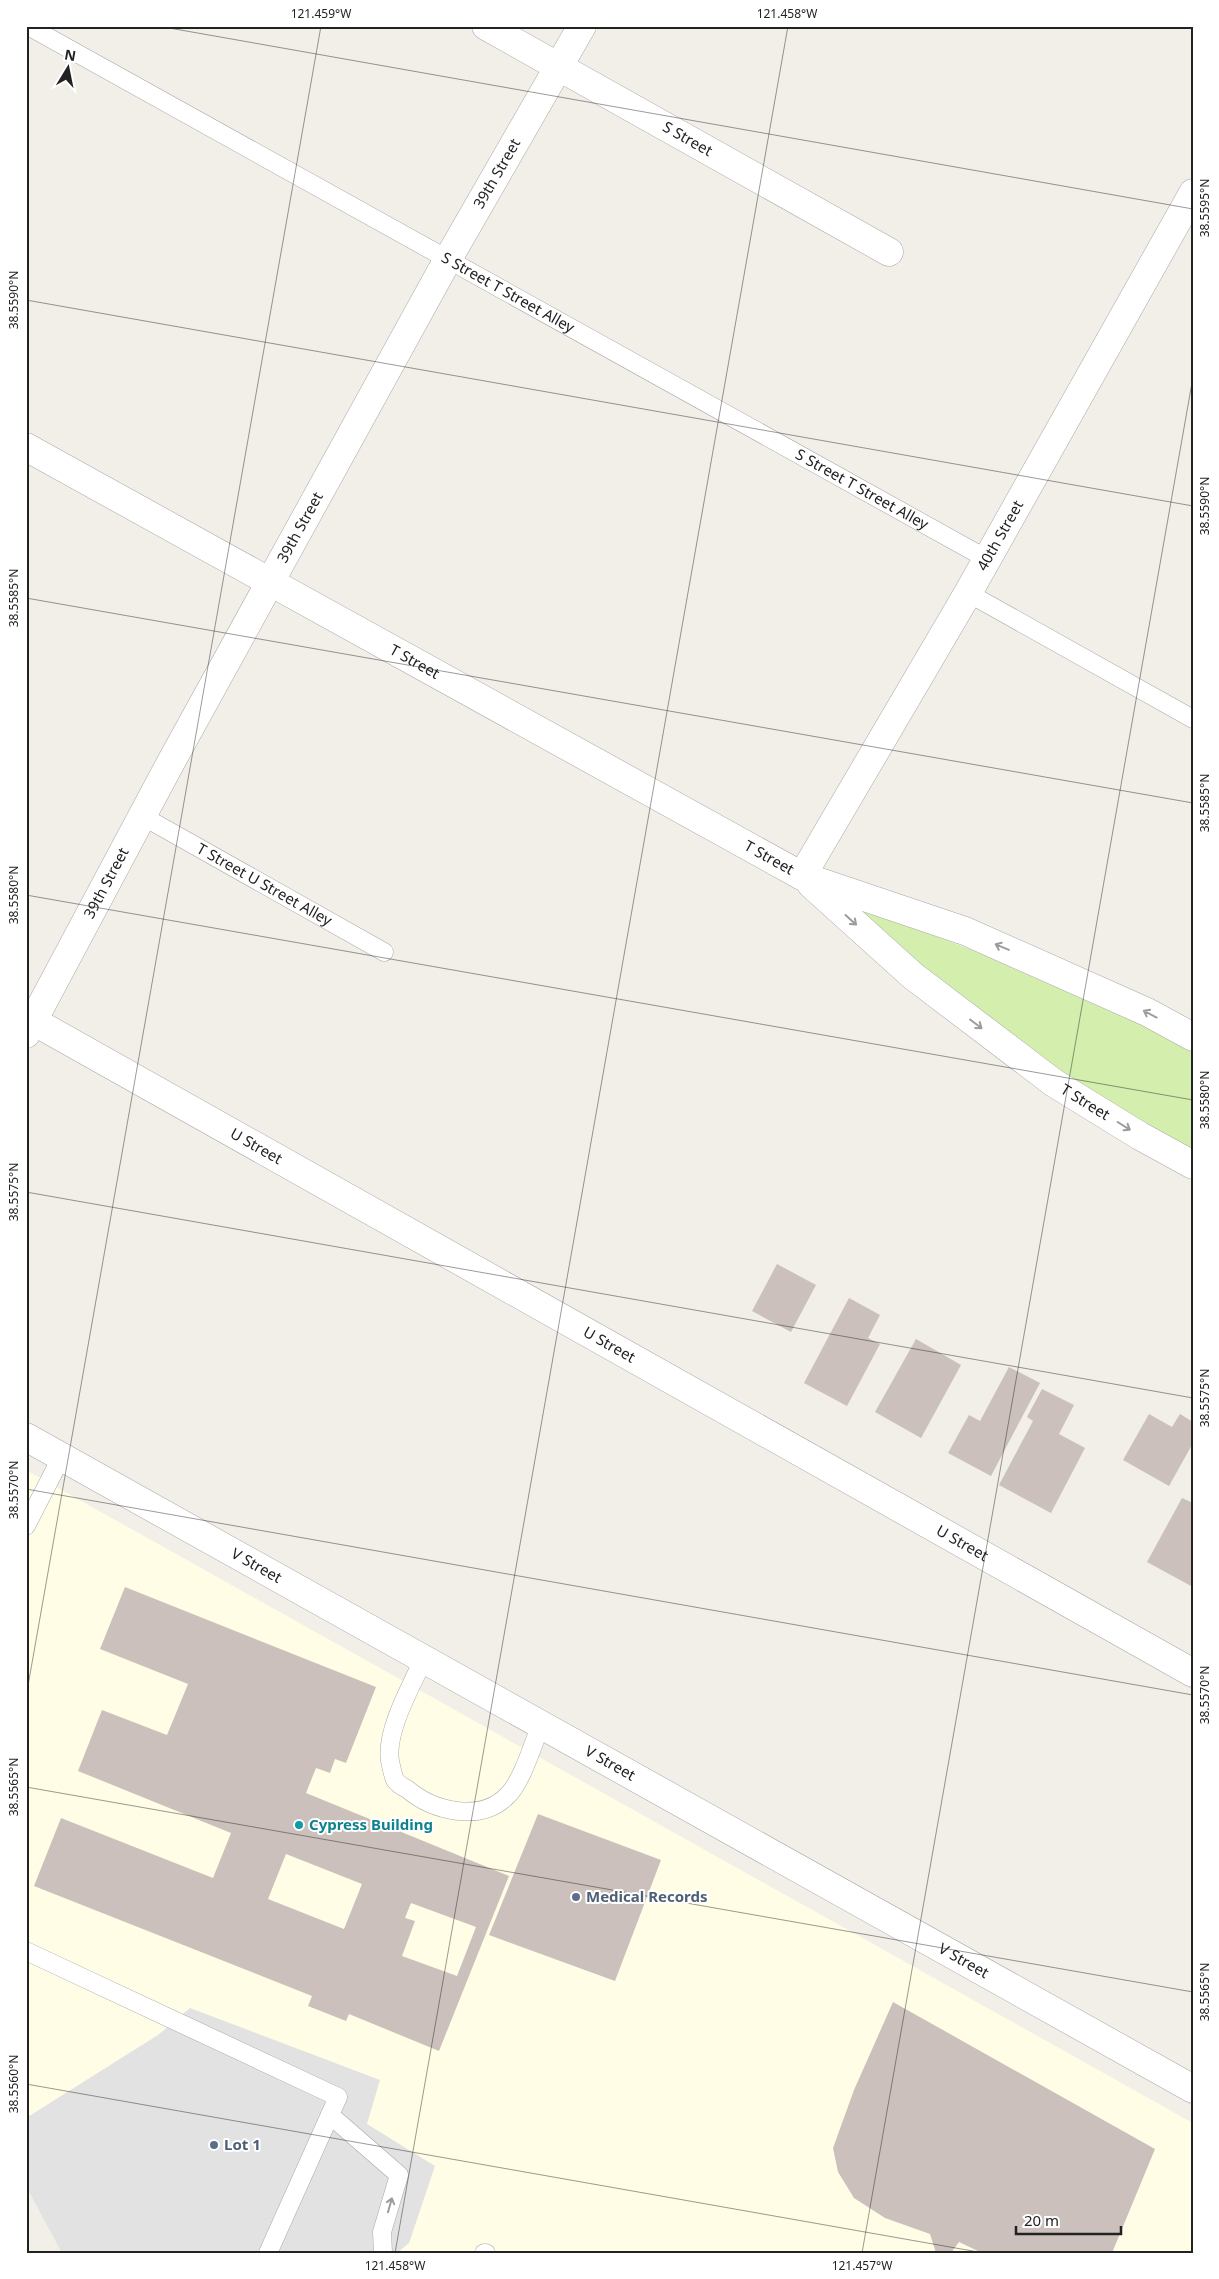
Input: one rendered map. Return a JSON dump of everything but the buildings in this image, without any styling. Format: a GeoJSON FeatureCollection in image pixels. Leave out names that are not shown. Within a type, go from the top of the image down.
{"type":"FeatureCollection","features":[{"type":"Feature","properties":{"kind":"street","name":"S Street"},"geometry":{"type":"LineString","coordinates":[[486,26],[889,252]]}},
{"type":"Feature","properties":{"kind":"street","name":"39th Street"},"geometry":{"type":"LineString","coordinates":[[29,1024],[448,259],[582,26]]}},
{"type":"Feature","properties":{"kind":"street","name":"40th Street"},"geometry":{"type":"LineString","coordinates":[[802,876],[987,560],[1193,193]]}},
{"type":"Feature","properties":{"kind":"street","name":"T Street"},"geometry":{"type":"LineString","coordinates":[[26,447],[270,584],[802,876],[965,931],[1147,1012],[1193,1037]]}},
{"type":"Feature","properties":{"kind":"street","name":"T Street"},"geometry":{"type":"LineString","coordinates":[[802,876],[913,976],[1054,1082],[1140,1136],[1193,1165]]}},
{"type":"Feature","properties":{"kind":"street","name":"U Street"},"geometry":{"type":"LineString","coordinates":[[29,1024],[1193,1673]]}},
{"type":"Feature","properties":{"kind":"street","name":"V Street"},"geometry":{"type":"LineString","coordinates":[[26,1437],[1193,2089]]}},
{"type":"Feature","properties":{"kind":"lane","name":"S Street T Street Alley"},"geometry":{"type":"LineString","coordinates":[[28,26],[987,560]]}},
{"type":"Feature","properties":{"kind":"lane"},"geometry":{"type":"LineString","coordinates":[[968,593],[1193,719]]}},
{"type":"Feature","properties":{"kind":"lane","name":"T Street U Street Alley"},"geometry":{"type":"LineString","coordinates":[[144,817],[384,952]]}},
{"type":"Feature","properties":{"kind":"lane"},"geometry":{"type":"LineString","coordinates":[[26,1526],[62,1456]]}},
{"type":"Feature","properties":{"kind":"lane"},"geometry":{"type":"LineString","coordinates":[[424,1658],[392,1732],[390,1760],[395,1780],[422,1801],[438,1807],[474,1812],[494,1807],[508,1795],[526,1762],[541,1724]]}},
{"type":"Feature","properties":{"kind":"lane"},"geometry":{"type":"LineString","coordinates":[[26,1951],[338,2097],[268,2253]]}},
{"type":"Feature","properties":{"kind":"lane"},"geometry":{"type":"LineString","coordinates":[[330,2115],[398,2175],[382,2232],[383,2253]]}},
{"type":"Feature","properties":{"kind":"shaded area"},"geometry":{"type":"Polygon","coordinates":[[[26,1470],[1193,2123],[1193,2253],[66,2253],[26,2178],[26,1470]]]}},
{"type":"Feature","properties":{"kind":"shaded area","name":"Lot 1"},"geometry":{"type":"Polygon","coordinates":[[[190,2008],[380,2080],[367,2124],[435,2166],[409,2243],[397,2253],[62,2253],[26,2186],[26,2118],[158,2035],[190,2008]]]}},
{"type":"Feature","properties":{"kind":"green space"},"geometry":{"type":"Polygon","coordinates":[[[851,904],[1063,985],[1193,1050],[1193,1150],[1103,1097],[1013,1039],[928,975],[851,904]]]}},
{"type":"Feature","properties":{"kind":"place","name":"Cypress Building"},"geometry":{"type":"Point","coordinates":[299,1825]}},
{"type":"Feature","properties":{"kind":"place","name":"Medical Records"},"geometry":{"type":"Point","coordinates":[576,1897]}},
{"type":"Feature","properties":{"kind":"place","name":"Lot 1"},"geometry":{"type":"Point","coordinates":[214,2145]}}]}
